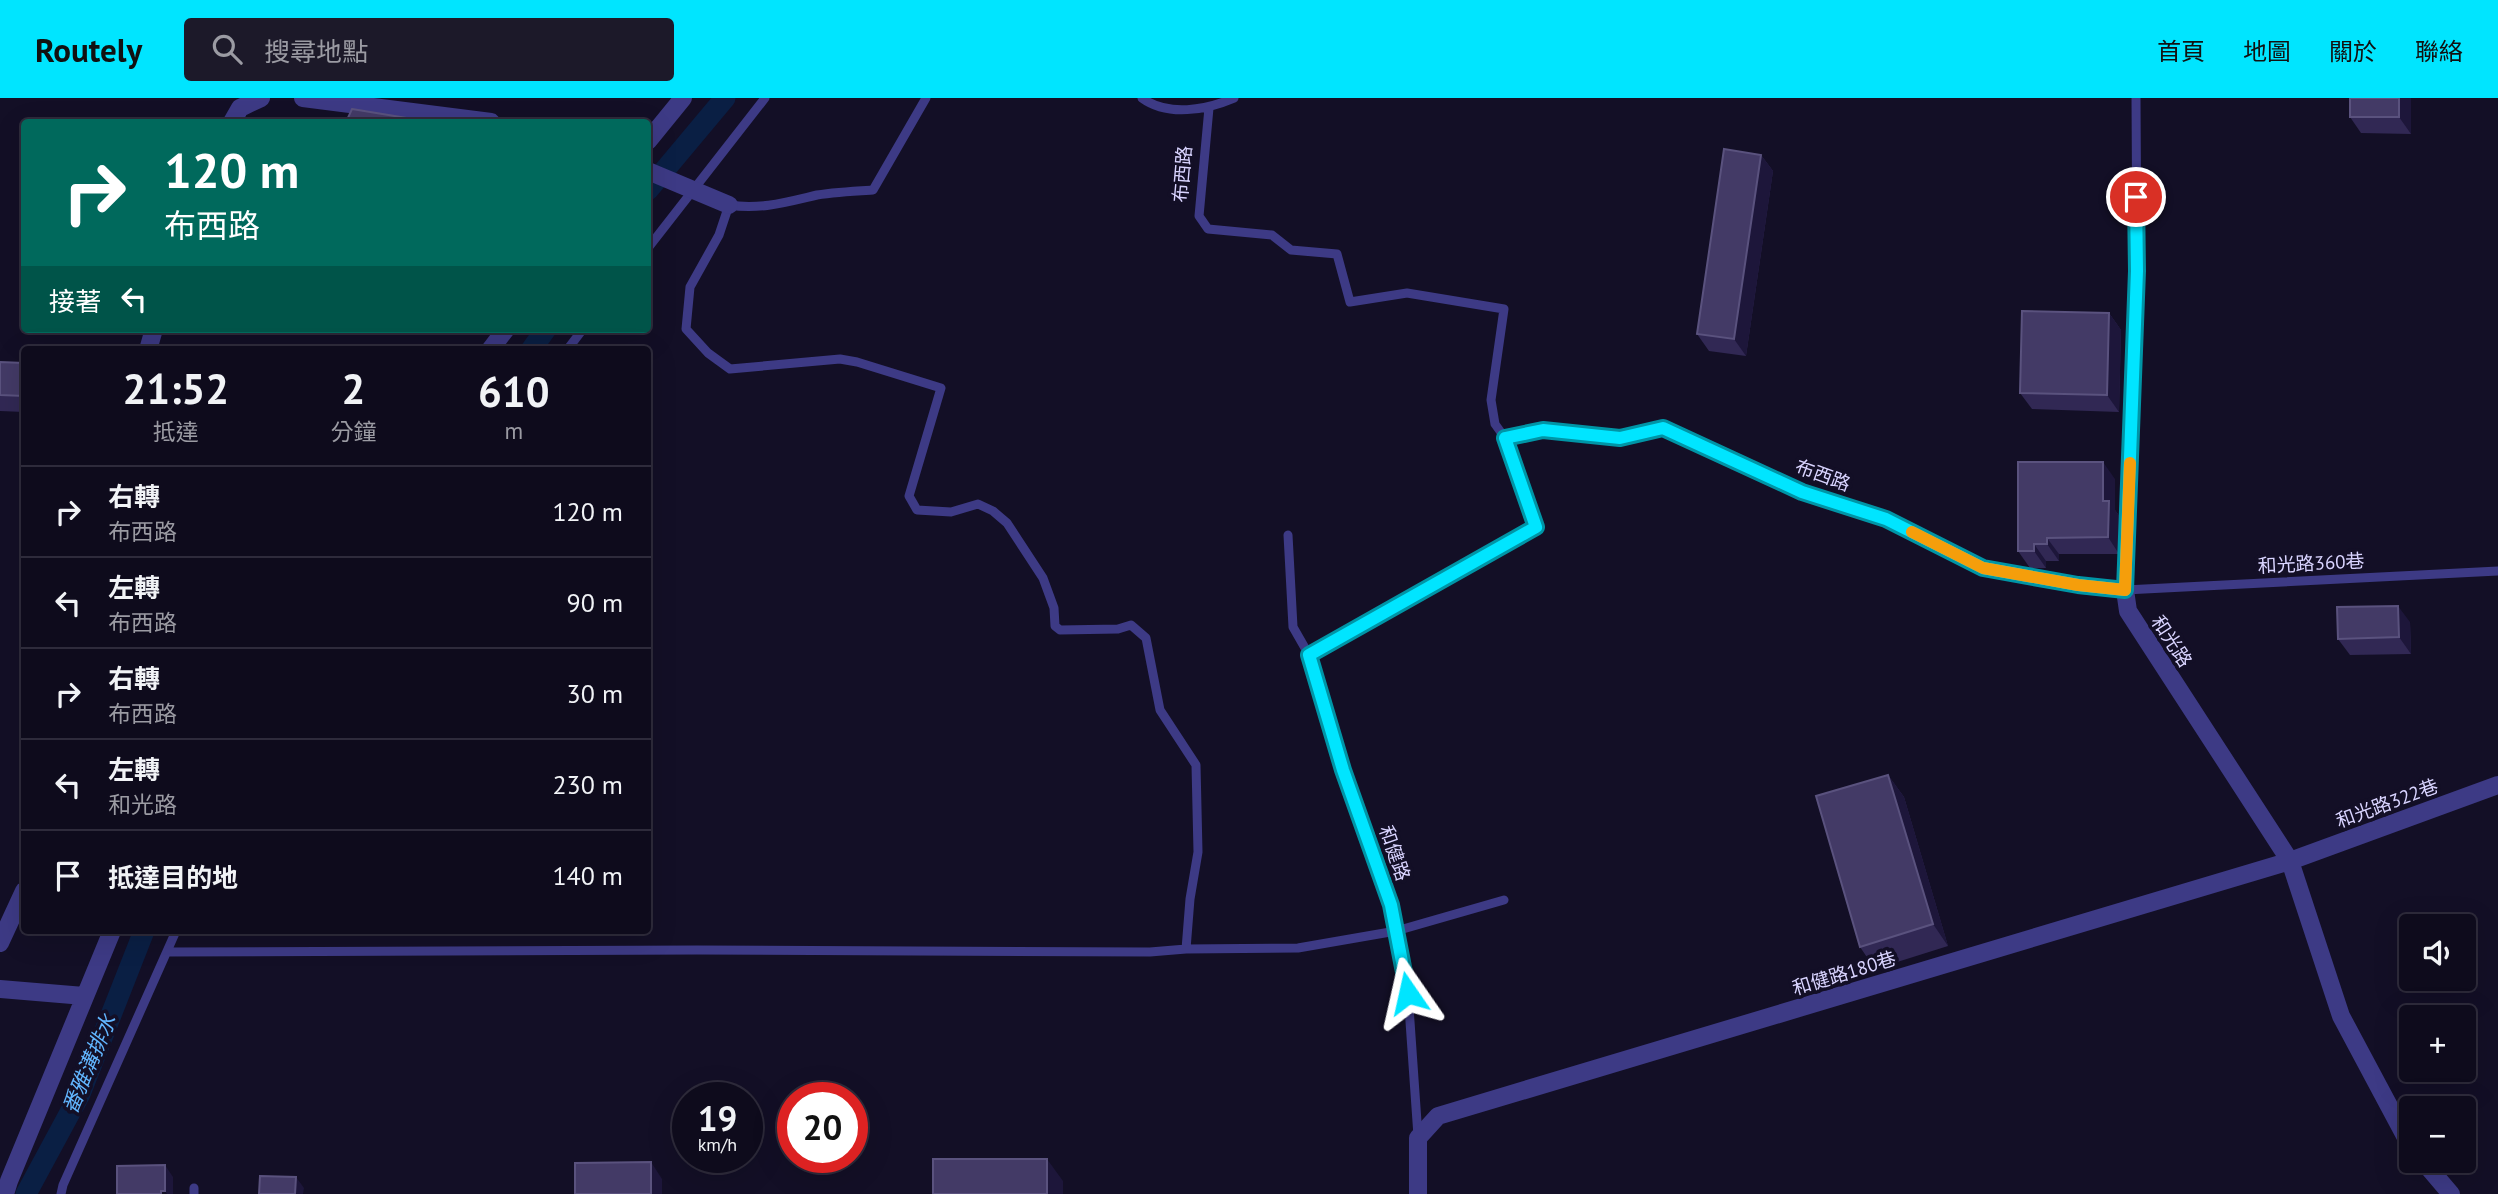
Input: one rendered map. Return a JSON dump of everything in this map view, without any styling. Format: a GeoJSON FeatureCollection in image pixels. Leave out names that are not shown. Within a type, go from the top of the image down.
{"type":"FeatureCollection","features":[{"type":"Feature","properties":{"kind":"street"},"geometry":{"type":"LineString","coordinates":[[234,119],[240,108],[261,98]]}},
{"type":"Feature","properties":{"kind":"street"},"geometry":{"type":"LineString","coordinates":[[303,98],[468,119]]}},
{"type":"Feature","properties":{"kind":"street"},"geometry":{"type":"LineString","coordinates":[[651,137],[683,98]]}},
{"type":"Feature","properties":{"kind":"street"},"geometry":{"type":"LineString","coordinates":[[651,172],[729,205]]}},
{"type":"Feature","properties":{"kind":"street","name":"和光路"},"geometry":{"type":"LineString","coordinates":[[2125,590],[2128,611],[2290,861],[2342,1016],[2399,1124]]}},
{"type":"Feature","properties":{"kind":"street","name":"和光路322巷"},"geometry":{"type":"LineString","coordinates":[[2290,861],[2498,785]]}},
{"type":"Feature","properties":{"kind":"street","name":"和健路180巷"},"geometry":{"type":"LineString","coordinates":[[1418,1138],[1438,1116],[2290,861]]}},
{"type":"Feature","properties":{"kind":"street"},"geometry":{"type":"LineString","coordinates":[[0,943],[21,898]]}},
{"type":"Feature","properties":{"kind":"street"},"geometry":{"type":"LineString","coordinates":[[5,1194],[111,934]]}},
{"type":"Feature","properties":{"kind":"street"},"geometry":{"type":"LineString","coordinates":[[0,989],[84,996]]}},
{"type":"Feature","properties":{"kind":"street","name":"和健路"},"geometry":{"type":"LineString","coordinates":[[1418,1138],[1418,1194]]}},
{"type":"Feature","properties":{"kind":"street"},"geometry":{"type":"LineString","coordinates":[[2432,1173],[2451,1194]]}},
{"type":"Feature","properties":{"kind":"lane"},"geometry":{"type":"LineString","coordinates":[[651,243],[687,189],[765,98]]}},
{"type":"Feature","properties":{"kind":"lane"},"geometry":{"type":"LineString","coordinates":[[926,98],[873,190],[819,195],[779,205],[746,208],[729,205],[719,235],[690,287],[686,329],[708,354],[730,369],[840,359],[941,388],[909,496],[917,510],[951,512],[978,504],[993,511],[1007,523],[1043,578],[1054,608],[1055,626],[1060,630],[1118,629],[1131,625],[1146,638],[1160,710],[1196,765],[1198,852],[1190,899],[1186,949]]}},
{"type":"Feature","properties":{"kind":"lane"},"geometry":{"type":"LineString","coordinates":[[1142,98],[1152,105],[1164,108],[1209,108],[1234,98]]}},
{"type":"Feature","properties":{"kind":"lane","name":"和光路"},"geometry":{"type":"LineString","coordinates":[[2125,590],[2137,271],[2136,98]]}},
{"type":"Feature","properties":{"kind":"lane","name":"布西路"},"geometry":{"type":"LineString","coordinates":[[1209,108],[1199,216],[1208,229],[1272,235],[1291,250],[1338,254],[1350,302],[1406,293],[1504,309],[1491,400],[1495,424],[1505,438],[1536,527],[1309,655]]}},
{"type":"Feature","properties":{"kind":"lane","name":"布西路"},"geometry":{"type":"LineString","coordinates":[[1505,438],[1543,430],[1620,438],[1663,428],[1802,492],[1886,519],[1983,568],[2078,585],[2125,590]]}},
{"type":"Feature","properties":{"kind":"lane","name":"和健路"},"geometry":{"type":"LineString","coordinates":[[1288,536],[1293,627],[1309,655],[1343,770],[1391,905],[1408,993],[1418,1138]]}},
{"type":"Feature","properties":{"kind":"lane","name":"和光路360巷"},"geometry":{"type":"LineString","coordinates":[[2125,590],[2498,571]]}},
{"type":"Feature","properties":{"kind":"lane"},"geometry":{"type":"LineString","coordinates":[[167,951],[1150,952],[1298,948],[1396,931],[1504,900]]}},
{"type":"Feature","properties":{"kind":"lane"},"geometry":{"type":"LineString","coordinates":[[61,1194],[175,934]]}},
{"type":"Feature","properties":{"kind":"building"},"geometry":{"type":"Polygon","coordinates":[[[2350,98],[2399,98],[2399,117],[2350,117],[2350,98]]]}},
{"type":"Feature","properties":{"kind":"building"},"geometry":{"type":"Polygon","coordinates":[[[352,109],[413,119],[347,119],[352,109]]]}},
{"type":"Feature","properties":{"kind":"building"},"geometry":{"type":"Polygon","coordinates":[[[1724,149],[1761,155],[1734,339],[1697,334],[1724,149]]]}},
{"type":"Feature","properties":{"kind":"building"},"geometry":{"type":"Polygon","coordinates":[[[2022,311],[2109,313],[2107,395],[2020,393],[2022,311]]]}},
{"type":"Feature","properties":{"kind":"building"},"geometry":{"type":"Polygon","coordinates":[[[0,362],[21,363],[21,396],[0,395],[0,362]]]}},
{"type":"Feature","properties":{"kind":"building"},"geometry":{"type":"Polygon","coordinates":[[[2018,462],[2103,462],[2103,501],[2109,501],[2108,537],[2047,538],[2047,544],[2034,544],[2034,551],[2018,551],[2018,462]]]}},
{"type":"Feature","properties":{"kind":"building"},"geometry":{"type":"Polygon","coordinates":[[[2398,606],[2399,637],[2338,639],[2337,607],[2398,606]]]}},
{"type":"Feature","properties":{"kind":"building"},"geometry":{"type":"Polygon","coordinates":[[[1888,775],[1933,924],[1860,947],[1816,796],[1888,775]]]}},
{"type":"Feature","properties":{"kind":"building"},"geometry":{"type":"Polygon","coordinates":[[[933,1159],[1047,1159],[1047,1194],[933,1194],[933,1159]]]}},
{"type":"Feature","properties":{"kind":"building"},"geometry":{"type":"Polygon","coordinates":[[[651,1162],[651,1194],[575,1194],[575,1163],[651,1162]]]}},
{"type":"Feature","properties":{"kind":"building"},"geometry":{"type":"Polygon","coordinates":[[[165,1165],[165,1191],[161,1191],[161,1194],[117,1194],[117,1166],[165,1165]]]}},
{"type":"Feature","properties":{"kind":"building"},"geometry":{"type":"Polygon","coordinates":[[[260,1176],[296,1177],[295,1194],[259,1194],[260,1176]]]}},
{"type":"Feature","properties":{"kind":"waterway","name":"番雅溝排水"},"geometry":{"type":"LineString","coordinates":[[651,186],[725,98]]}},
{"type":"Feature","properties":{"kind":"waterway","name":"番雅溝排水"},"geometry":{"type":"LineString","coordinates":[[534,346],[543,333]]}},
{"type":"Feature","properties":{"kind":"waterway","name":"番雅溝排水"},"geometry":{"type":"LineString","coordinates":[[26,1194],[80,1094],[143,934]]}},
{"type":"Feature","properties":{"kind":"slow traffic"},"geometry":{"type":"LineString","coordinates":[[1912,532],[1983,568],[2078,585],[2125,590],[2130,463]]}},
{"type":"Feature","properties":{"kind":"route"},"geometry":{"type":"LineString","coordinates":[[1408,993],[1391,905],[1343,770],[1309,655],[1536,527],[1505,438],[1543,430],[1620,438],[1663,428],[1802,492],[1886,519],[1983,568],[2078,585],[2125,590],[2137,271],[2136,197]]}}]}
